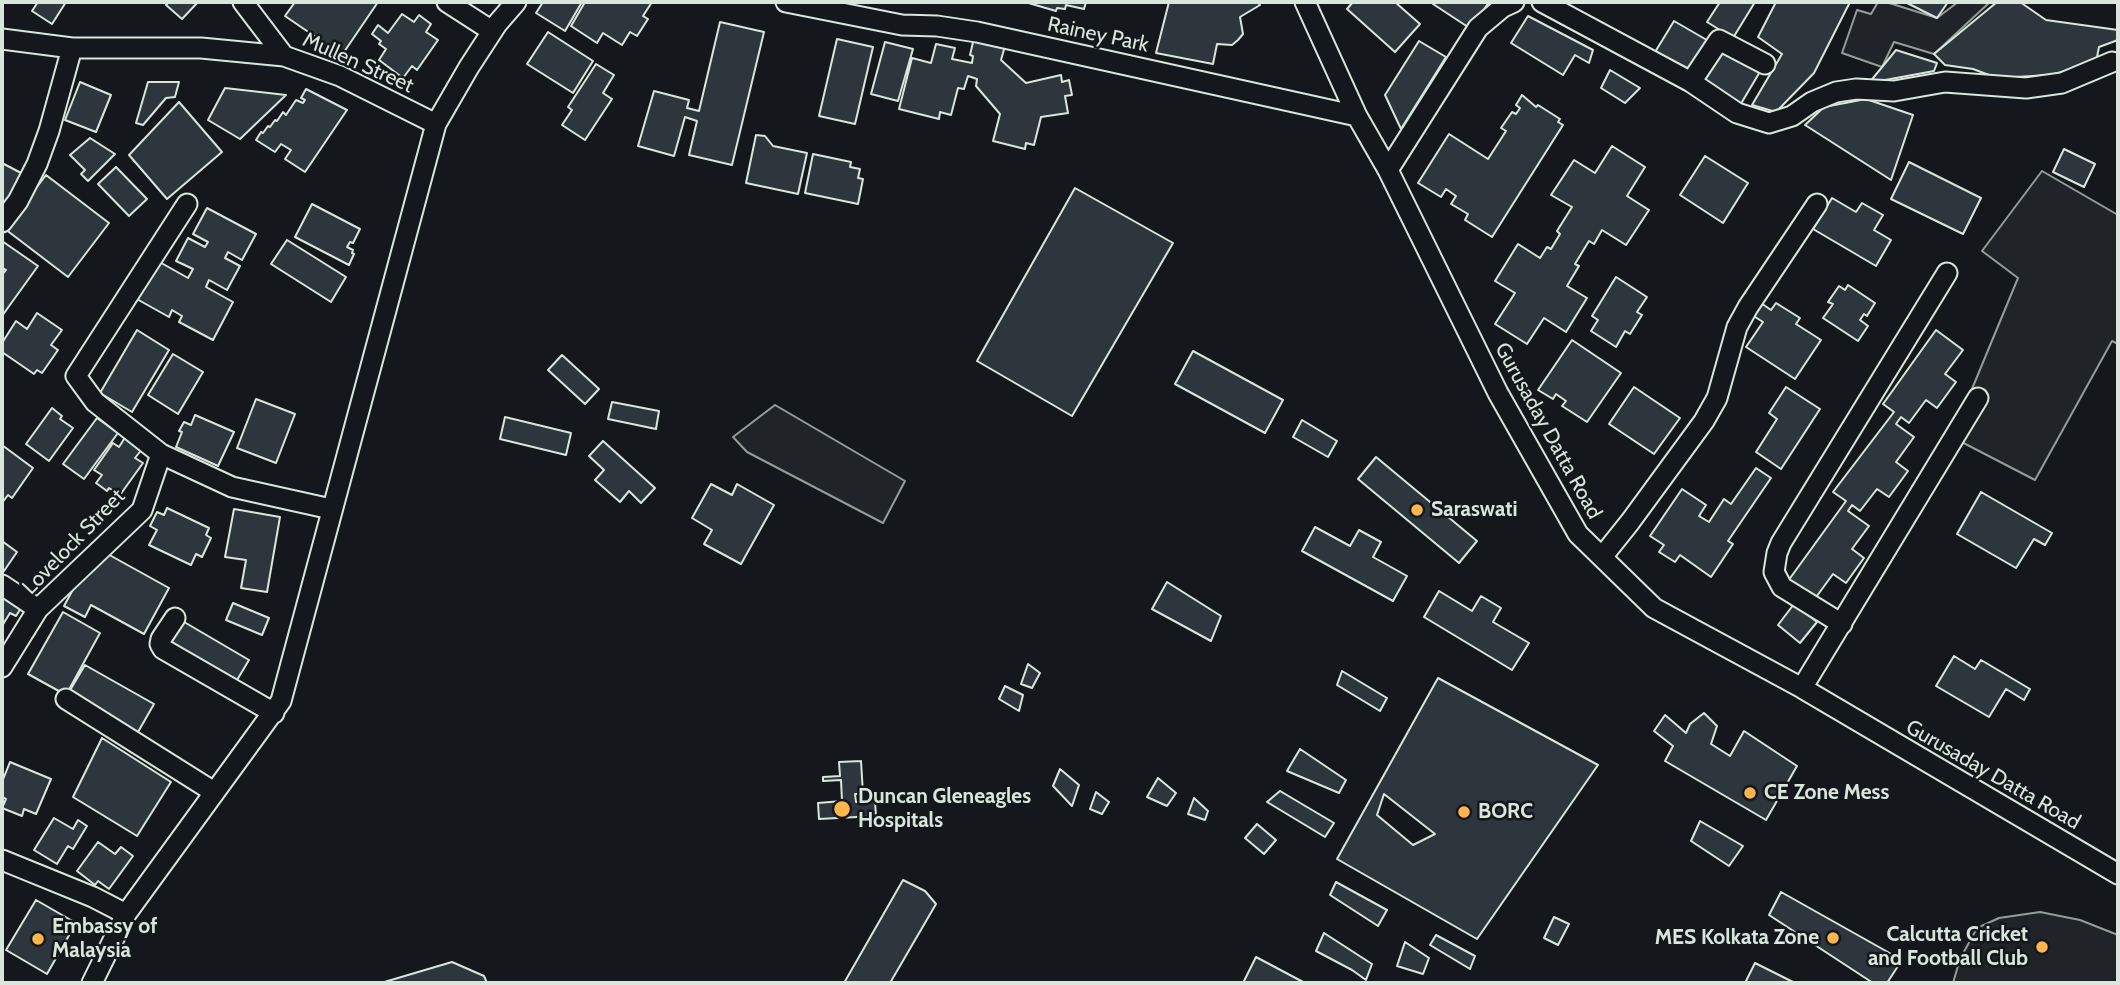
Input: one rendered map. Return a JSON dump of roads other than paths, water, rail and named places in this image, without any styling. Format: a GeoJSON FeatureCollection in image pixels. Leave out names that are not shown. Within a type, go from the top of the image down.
{"type":"FeatureCollection","features":[{"type":"Feature","properties":{"kind":"street","name":"Mullen Street"},"geometry":{"type":"LineString","coordinates":[[243,2],[284,56],[340,76],[436,124]]}},
{"type":"Feature","properties":{"kind":"street"},"geometry":{"type":"LineString","coordinates":[[447,2],[492,32]]}},
{"type":"Feature","properties":{"kind":"street"},"geometry":{"type":"LineString","coordinates":[[92,983],[126,914],[281,701],[436,124],[469,67],[516,2]]}},
{"type":"Feature","properties":{"kind":"street","name":"Rainey Park"},"geometry":{"type":"LineString","coordinates":[[786,2],[902,25],[937,26],[977,32],[1357,116]]}},
{"type":"Feature","properties":{"kind":"street","name":"Gurusaday Datta Road"},"geometry":{"type":"LineString","coordinates":[[1305,2],[1357,116],[1388,170],[1498,393],[1578,534],[1654,608],[1802,688],[2118,874]]}},
{"type":"Feature","properties":{"kind":"street"},"geometry":{"type":"LineString","coordinates":[[1388,170],[1478,28],[1503,7],[1514,2]]}},
{"type":"Feature","properties":{"kind":"street"},"geometry":{"type":"LineString","coordinates":[[1542,2],[1691,82],[1737,113],[1769,122],[1792,116],[1812,102],[1836,92],[1856,89],[1894,91],[1945,82],[2026,88],[2062,83],[2112,62]]}},
{"type":"Feature","properties":{"kind":"street"},"geometry":{"type":"LineString","coordinates":[[2,38],[72,48],[201,48],[284,56]]}},
{"type":"Feature","properties":{"kind":"street"},"geometry":{"type":"LineString","coordinates":[[1691,82],[1719,40],[1765,64]]}},
{"type":"Feature","properties":{"kind":"street"},"geometry":{"type":"LineString","coordinates":[[2,222],[18,201],[37,164],[72,48]]}},
{"type":"Feature","properties":{"kind":"street"},"geometry":{"type":"LineString","coordinates":[[187,204],[76,376],[95,402],[161,454],[232,487],[331,509]]}},
{"type":"Feature","properties":{"kind":"street"},"geometry":{"type":"LineString","coordinates":[[1602,557],[1708,415],[1717,398],[1729,351],[1748,307],[1817,204]]}},
{"type":"Feature","properties":{"kind":"street"},"geometry":{"type":"LineString","coordinates":[[1842,624],[1782,587],[1774,572],[1777,553],[1947,273]]}},
{"type":"Feature","properties":{"kind":"street"},"geometry":{"type":"LineString","coordinates":[[1802,688],[1978,398]]}},
{"type":"Feature","properties":{"kind":"street","name":"Lovelock Street"},"geometry":{"type":"LineString","coordinates":[[2,667],[38,609],[142,510],[161,454]]}},
{"type":"Feature","properties":{"kind":"street"},"geometry":{"type":"LineString","coordinates":[[2,585],[38,609]]}},
{"type":"Feature","properties":{"kind":"street"},"geometry":{"type":"LineString","coordinates":[[175,618],[161,639],[163,649],[274,713]]}},
{"type":"Feature","properties":{"kind":"street"},"geometry":{"type":"LineString","coordinates":[[66,699],[214,792]]}},
{"type":"Feature","properties":{"kind":"street"},"geometry":{"type":"LineString","coordinates":[[2,860],[93,897],[126,914]]}},
{"type":"Feature","properties":{"kind":"place","name":"Saraswati"},"geometry":{"type":"Point","coordinates":[1417,510]}},
{"type":"Feature","properties":{"kind":"place","name":"CE Zone Mess"},"geometry":{"type":"Point","coordinates":[1750,793]}},
{"type":"Feature","properties":{"kind":"place","name":"Duncan Gleneagles Hospitals"},"geometry":{"type":"Point","coordinates":[842,809]}},
{"type":"Feature","properties":{"kind":"place","name":"BORC"},"geometry":{"type":"Point","coordinates":[1464,812]}},
{"type":"Feature","properties":{"kind":"place","name":"MES Kolkata Zone"},"geometry":{"type":"Point","coordinates":[1833,938]}},
{"type":"Feature","properties":{"kind":"place","name":"Embassy of Malaysia"},"geometry":{"type":"Point","coordinates":[38,939]}},
{"type":"Feature","properties":{"kind":"place","name":"Calcutta Cricket and Football Club"},"geometry":{"type":"Point","coordinates":[2042,947]}}]}
